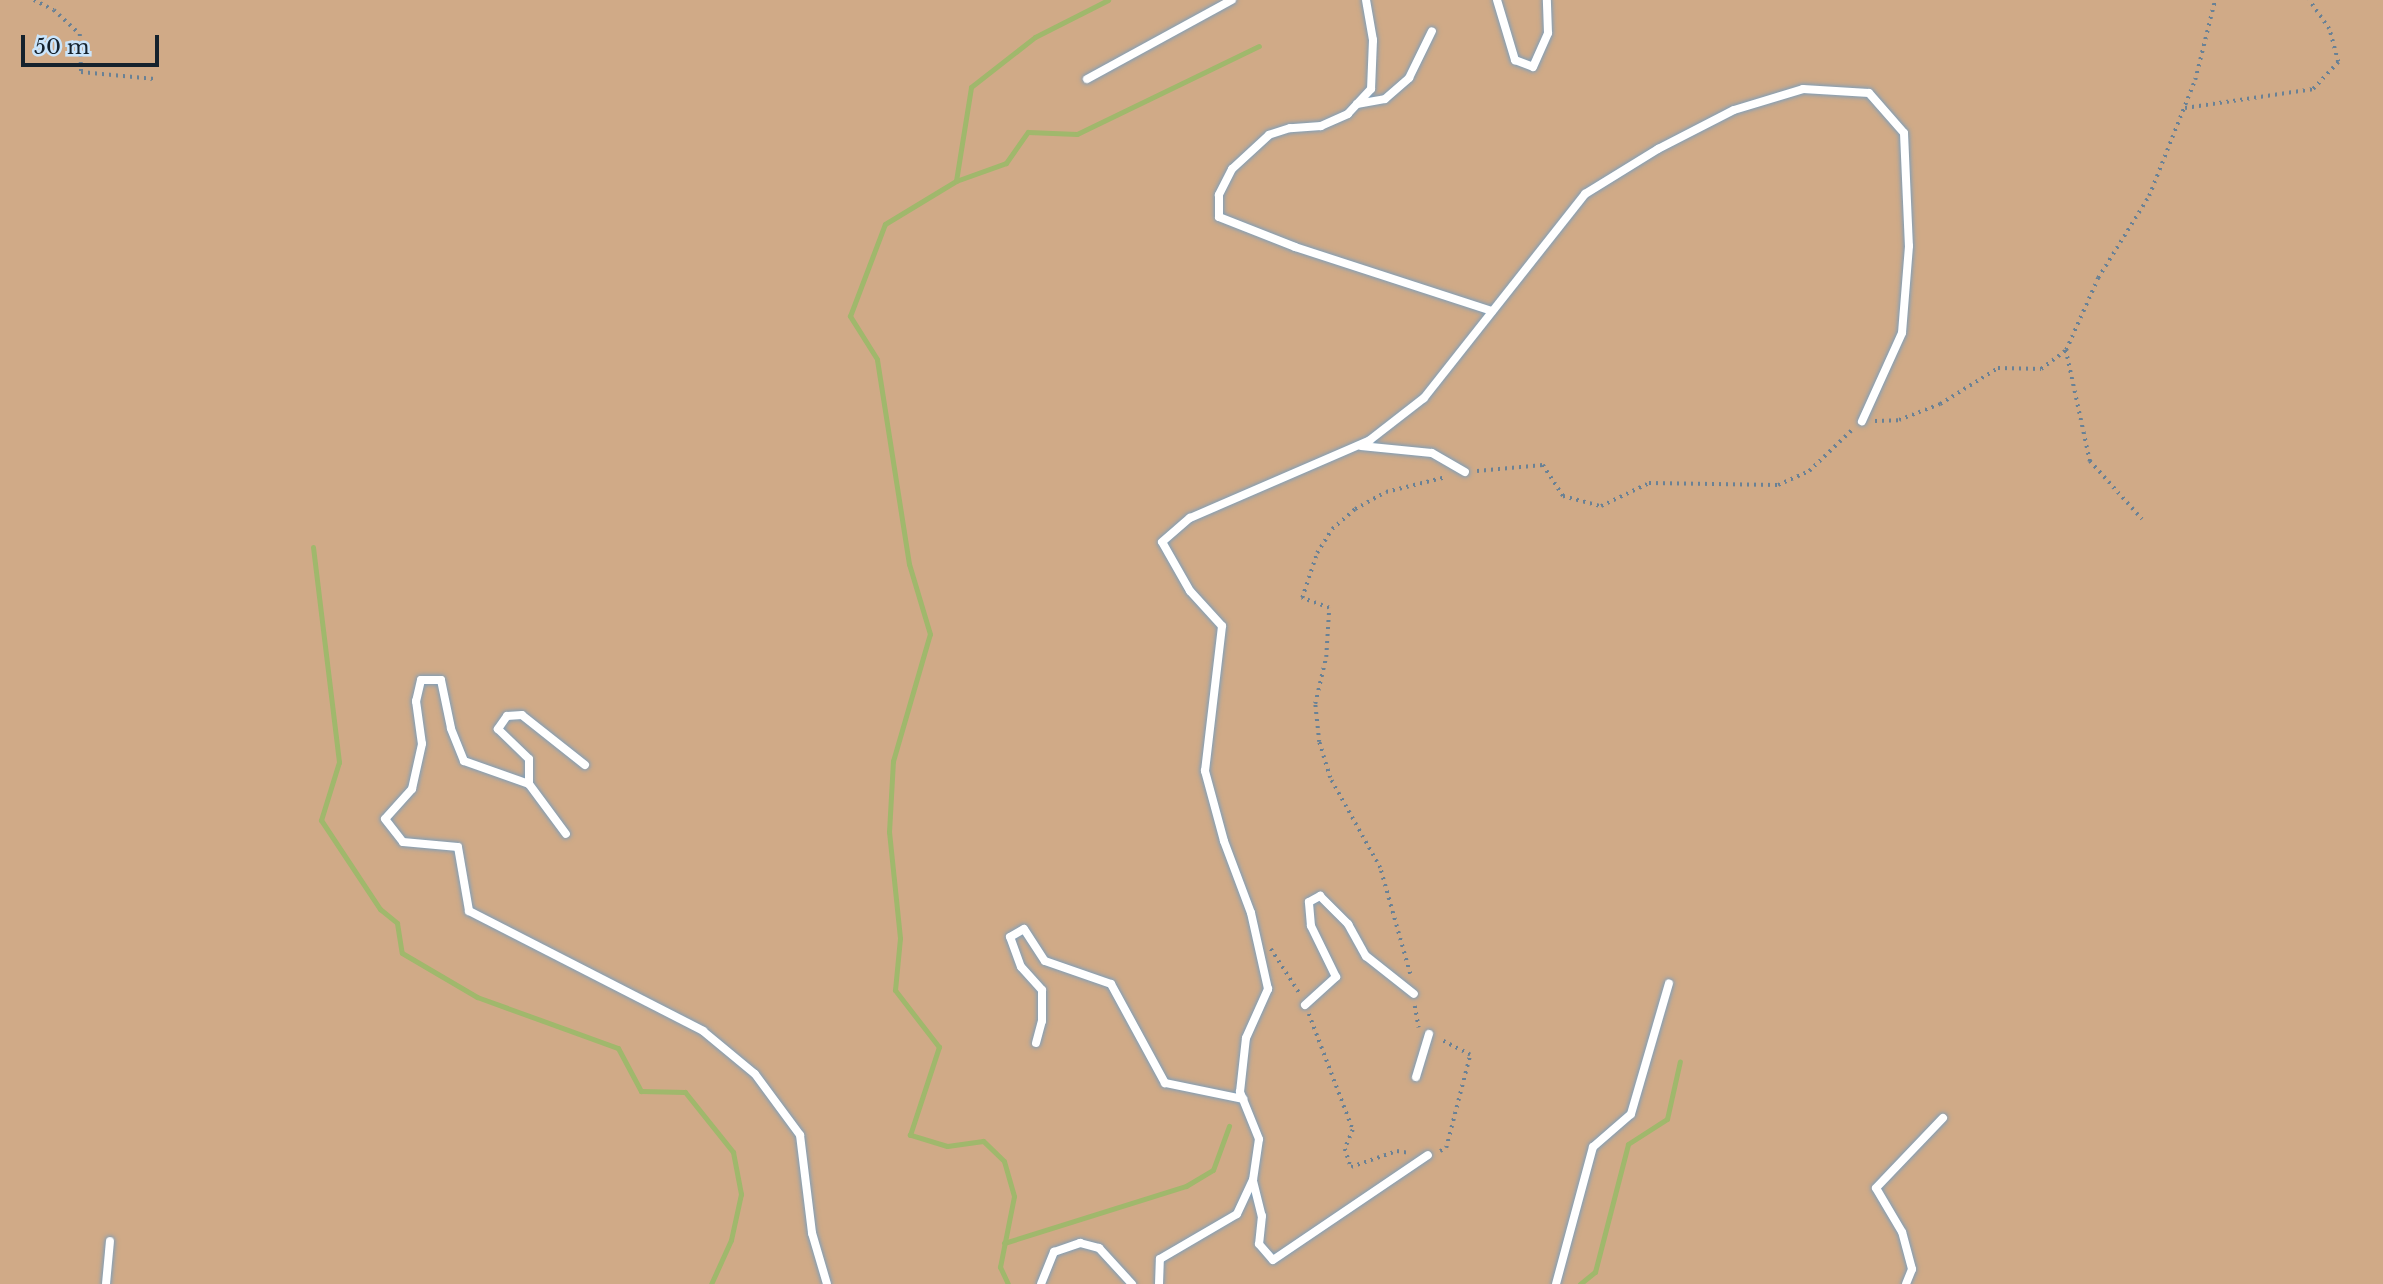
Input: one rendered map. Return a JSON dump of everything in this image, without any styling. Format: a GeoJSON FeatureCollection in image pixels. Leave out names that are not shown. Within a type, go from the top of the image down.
{"type":"FeatureCollection","features":[{"type":"Feature","properties":{"kind":"lane"},"geometry":{"type":"LineString","coordinates":[[1087,79],[1232,0]]}},
{"type":"Feature","properties":{"kind":"lane"},"geometry":{"type":"LineString","coordinates":[[1366,0],[1374,64],[1371,89],[1348,114],[1321,126],[1290,128],[1269,135],[1232,169],[1219,195],[1219,217],[1295,247],[1492,310]]}},
{"type":"Feature","properties":{"kind":"lane"},"geometry":{"type":"LineString","coordinates":[[1497,0],[1516,60],[1532,67],[1548,33],[1546,0]]}},
{"type":"Feature","properties":{"kind":"lane"},"geometry":{"type":"LineString","coordinates":[[1357,104],[1385,99],[1409,78],[1432,31]]}},
{"type":"Feature","properties":{"kind":"lane"},"geometry":{"type":"LineString","coordinates":[[1159,1284],[1160,1259],[1237,1214],[1253,1180],[1259,1139],[1243,1100],[1246,1038],[1268,989],[1258,942],[1205,771],[1222,626],[1190,591],[1163,542],[1190,518],[1358,446],[1424,398],[1585,194],[1658,149],[1734,110],[1803,89],[1869,93],[1904,133],[1909,246],[1902,333],[1862,421]]}},
{"type":"Feature","properties":{"kind":"lane"},"geometry":{"type":"LineString","coordinates":[[1358,446],[1432,453],[1465,472]]}},
{"type":"Feature","properties":{"kind":"lane"},"geometry":{"type":"LineString","coordinates":[[566,834],[529,784],[464,761],[451,728],[442,680],[421,680],[416,701],[422,744],[412,789],[385,820],[403,842],[458,847],[469,911],[703,1031],[755,1074],[800,1135],[812,1233],[827,1284]]}},
{"type":"Feature","properties":{"kind":"lane"},"geometry":{"type":"LineString","coordinates":[[529,784],[529,759],[498,729],[507,716],[522,715],[585,765]]}},
{"type":"Feature","properties":{"kind":"lane"},"geometry":{"type":"LineString","coordinates":[[1305,1005],[1336,977],[1311,926],[1309,902],[1320,896],[1348,924],[1366,956],[1414,994]]}},
{"type":"Feature","properties":{"kind":"lane"},"geometry":{"type":"LineString","coordinates":[[1036,1042],[1042,1021],[1042,990],[1021,967],[1010,937],[1024,929],[1045,961],[1111,984],[1165,1083],[1243,1100]]}},
{"type":"Feature","properties":{"kind":"lane"},"geometry":{"type":"LineString","coordinates":[[1556,1284],[1593,1147],[1631,1114],[1669,984]]}},
{"type":"Feature","properties":{"kind":"lane"},"geometry":{"type":"LineString","coordinates":[[1416,1077],[1429,1034]]}},
{"type":"Feature","properties":{"kind":"lane"},"geometry":{"type":"LineString","coordinates":[[1906,1284],[1912,1269],[1902,1232],[1876,1188],[1943,1118]]}},
{"type":"Feature","properties":{"kind":"lane"},"geometry":{"type":"LineString","coordinates":[[1253,1180],[1262,1216],[1259,1244],[1273,1260],[1428,1156]]}},
{"type":"Feature","properties":{"kind":"lane"},"geometry":{"type":"LineString","coordinates":[[106,1284],[110,1241]]}},
{"type":"Feature","properties":{"kind":"lane"},"geometry":{"type":"LineString","coordinates":[[1041,1284],[1054,1252],[1080,1243],[1099,1248],[1132,1284]]}},
{"type":"Feature","properties":{"kind":"path"},"geometry":{"type":"LineString","coordinates":[[34,0],[34,4],[54,10],[80,34],[81,72],[155,79]]}},
{"type":"Feature","properties":{"kind":"path"},"geometry":{"type":"LineString","coordinates":[[1258,942],[1276,952],[1305,1005],[1353,1130],[1345,1149],[1352,1167],[1397,1151],[1428,1156],[1446,1148],[1470,1055],[1417,1027],[1414,994],[1380,868],[1330,778],[1319,742],[1315,704],[1326,657],[1329,608],[1301,598],[1317,553],[1332,529],[1355,509],[1386,492],[1465,472],[1543,465],[1563,496],[1601,506],[1649,483],[1778,485],[1809,471],[1862,421],[1899,420],[1940,404],[1998,369],[2041,369],[2066,350],[2098,278],[2149,196],[2184,108],[2215,0]]}},
{"type":"Feature","properties":{"kind":"path"},"geometry":{"type":"LineString","coordinates":[[2184,108],[2313,89],[2338,62],[2329,29],[2309,0]]}},
{"type":"Feature","properties":{"kind":"path"},"geometry":{"type":"LineString","coordinates":[[2066,350],[2090,461],[2142,519]]}},
{"type":"Feature","properties":{"kind":"shaded area"},"geometry":{"type":"Polygon","coordinates":[[[0,0],[2383,0],[2383,1284],[0,1284],[0,0]]]}},
{"type":"Feature","properties":{"kind":"waterway"},"geometry":{"type":"LineString","coordinates":[[1008,1284],[1000,1267],[1014,1196],[1004,1161],[983,1141],[947,1146],[910,1135],[939,1047],[895,990],[900,938],[889,832],[893,761],[930,634],[909,564],[877,359],[850,316],[885,224],[956,181],[971,87],[1035,37],[1108,0]]}},
{"type":"Feature","properties":{"kind":"waterway"},"geometry":{"type":"LineString","coordinates":[[956,181],[1006,163],[1028,132],[1077,134],[1259,46]]}},
{"type":"Feature","properties":{"kind":"waterway"},"geometry":{"type":"LineString","coordinates":[[313,547],[339,762],[321,820],[380,909],[397,923],[402,953],[477,997],[618,1048],[641,1091],[685,1092],[733,1152],[741,1194],[731,1240],[711,1284]]}},
{"type":"Feature","properties":{"kind":"waterway"},"geometry":{"type":"LineString","coordinates":[[1580,1284],[1595,1272],[1628,1144],[1667,1119],[1680,1061]]}},
{"type":"Feature","properties":{"kind":"waterway"},"geometry":{"type":"LineString","coordinates":[[1004,1243],[1186,1186],[1213,1170],[1229,1126]]}}]}
